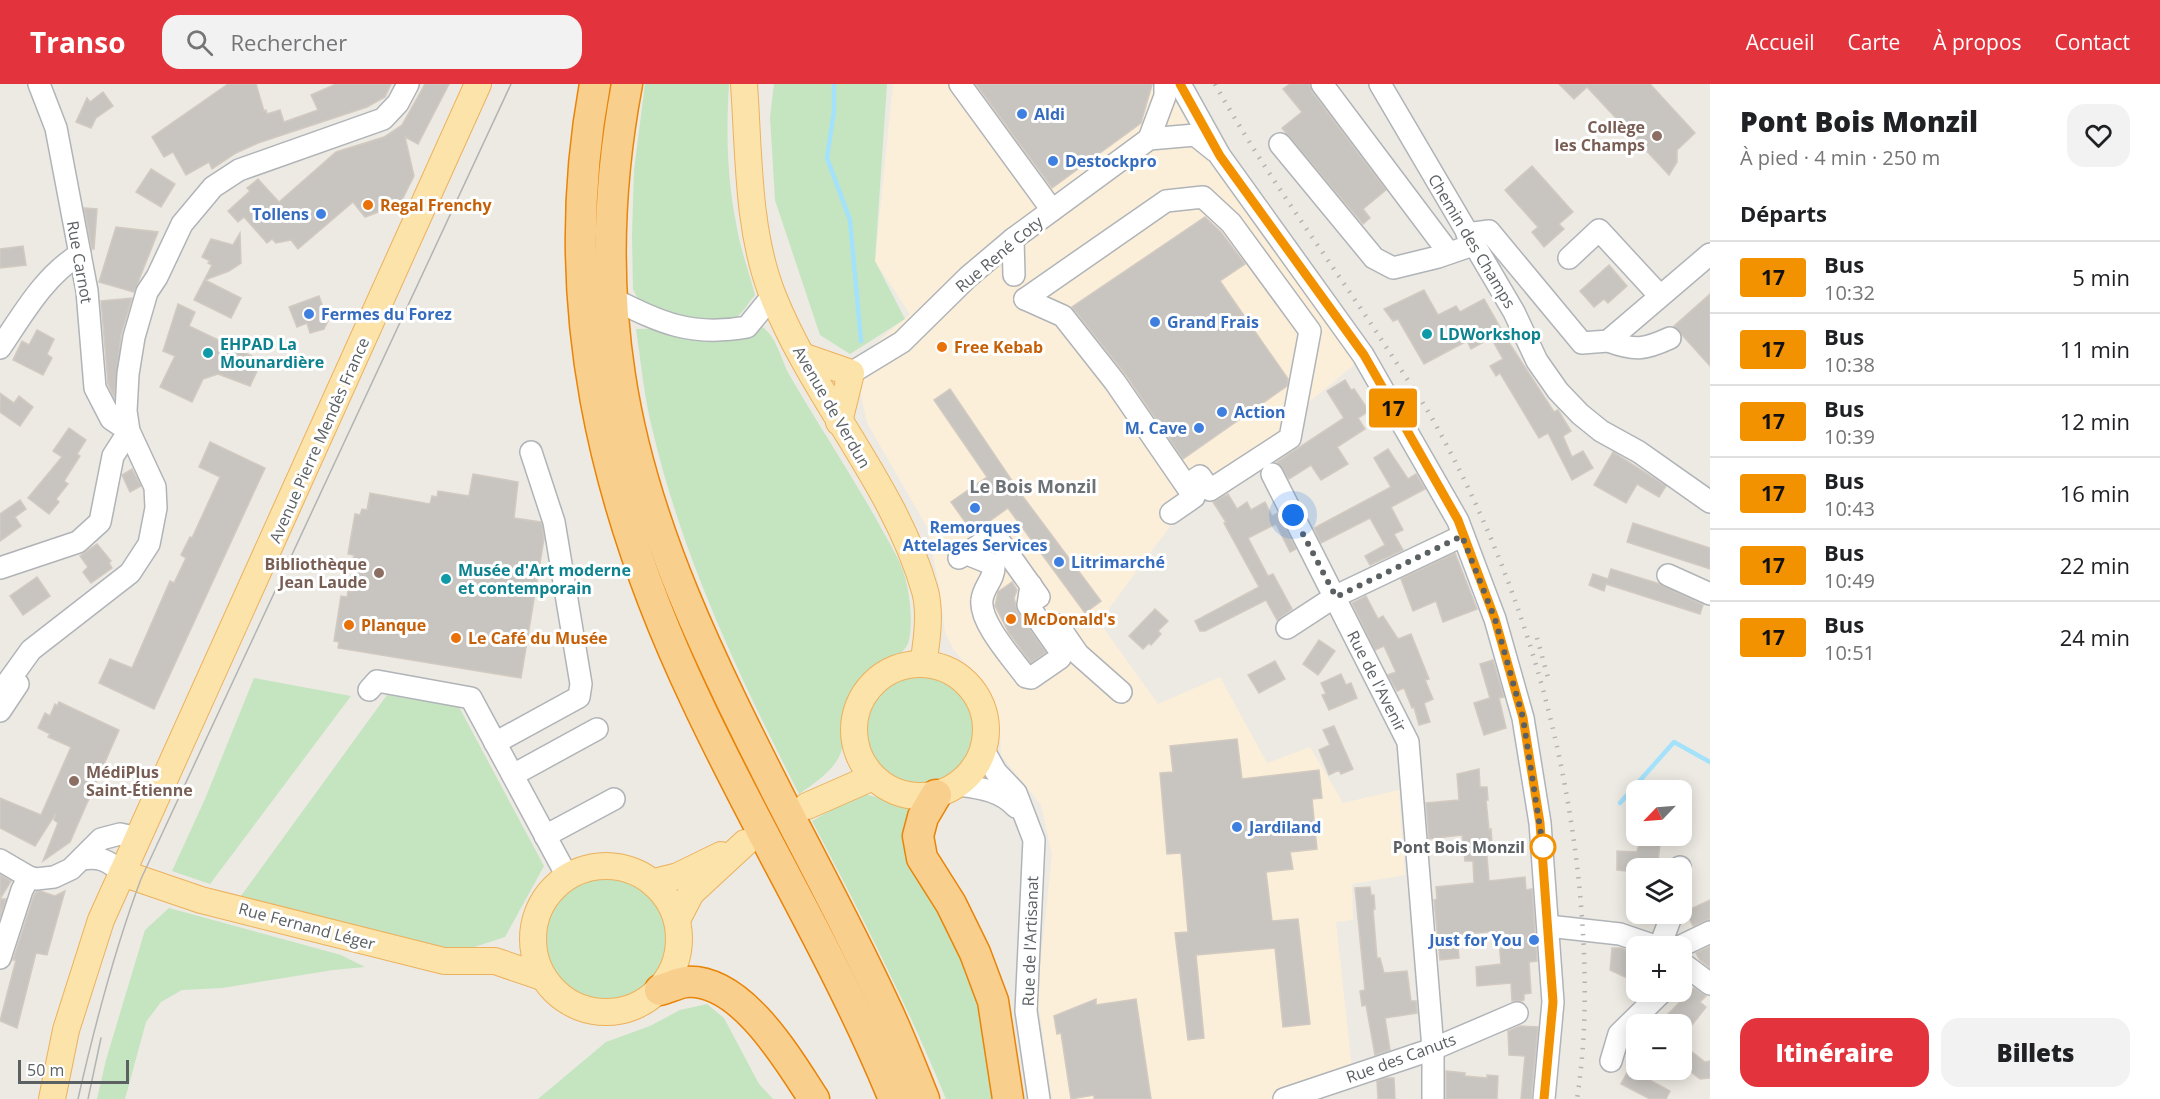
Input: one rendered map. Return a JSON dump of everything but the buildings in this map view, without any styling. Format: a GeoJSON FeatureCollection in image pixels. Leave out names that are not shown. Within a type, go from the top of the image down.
{"type":"FeatureCollection","features":[{"type":"Feature","properties":{"kind":"highway"},"geometry":{"type":"LineString","coordinates":[[595,84],[582,187],[584,323],[600,428],[622,513],[657,612],[697,702],[844,989],[894,1099]]}},
{"type":"Feature","properties":{"kind":"highway"},"geometry":{"type":"LineString","coordinates":[[627,84],[618,132],[612,223],[613,299],[620,376],[635,449],[682,593],[738,715],[884,1004],[924,1099]]}},
{"type":"Feature","properties":{"kind":"highway"},"geometry":{"type":"LineString","coordinates":[[947,790],[923,817],[918,836],[922,858],[951,904],[975,953],[993,1001],[1008,1099]]}},
{"type":"Feature","properties":{"kind":"highway"},"geometry":{"type":"LineString","coordinates":[[660,990],[687,982],[720,987],[744,1005],[792,1065],[814,1099]]}},
{"type":"Feature","properties":{"kind":"main road","name":"Avenue Pierre Mendès France"},"geometry":{"type":"LineString","coordinates":[[52,1099],[66,1030],[101,920],[478,84]]}},
{"type":"Feature","properties":{"kind":"main road","name":"Avenue de Verdun"},"geometry":{"type":"LineString","coordinates":[[744,84],[755,218],[773,295],[802,356],[839,422],[898,518],[925,594],[927,641],[923,664]]}},
{"type":"Feature","properties":{"kind":"main road","name":"Avenue de Verdun"},"geometry":{"type":"LineString","coordinates":[[748,145],[758,84]]}},
{"type":"Feature","properties":{"kind":"main road"},"geometry":{"type":"LineString","coordinates":[[802,356],[851,374],[839,422]]}},
{"type":"Feature","properties":{"kind":"main road"},"geometry":{"type":"LineString","coordinates":[[923,664],[943,668],[960,678],[974,692],[983,710],[986,729],[983,749],[973,769],[947,790],[914,796],[892,790],[873,777],[859,756],[854,735],[856,712],[865,692],[881,676],[901,666],[923,664]]}},
{"type":"Feature","properties":{"kind":"main road"},"geometry":{"type":"LineString","coordinates":[[859,756],[807,806],[873,777]]}},
{"type":"Feature","properties":{"kind":"main road"},"geometry":{"type":"LineString","coordinates":[[654,882],[678,876],[745,843],[691,894],[678,918],[678,957],[660,990],[633,1007],[612,1012],[590,1010],[570,1002],[542,977],[532,933],[541,906],[552,889],[567,876],[586,868],[606,865],[627,868],[654,882],[663,891],[678,918]]}},
{"type":"Feature","properties":{"kind":"main road","name":"Rue Fernand Léger"},"geometry":{"type":"LineString","coordinates":[[122,873],[201,900],[444,962],[495,961],[542,977]]}},
{"type":"Feature","properties":{"kind":"main road"},"geometry":{"type":"LineString","coordinates":[[495,961],[532,933]]}},
{"type":"Feature","properties":{"kind":"street","name":"Rue Carnot"},"geometry":{"type":"LineString","coordinates":[[39,84],[56,128],[87,291],[95,388],[111,419],[129,431]]}},
{"type":"Feature","properties":{"kind":"street"},"geometry":{"type":"LineString","coordinates":[[0,693],[31,650],[130,573],[149,544],[156,508],[154,487],[129,431],[126,411],[128,374],[134,338],[147,292],[157,277],[182,224],[213,187],[239,170],[253,163],[383,119],[398,103],[408,84]]}},
{"type":"Feature","properties":{"kind":"street"},"geometry":{"type":"LineString","coordinates":[[960,84],[1052,210]]}},
{"type":"Feature","properties":{"kind":"street"},"geometry":{"type":"LineString","coordinates":[[1165,84],[1165,96],[1149,139],[1195,135],[1220,156]]}},
{"type":"Feature","properties":{"kind":"street"},"geometry":{"type":"LineString","coordinates":[[1180,84],[1220,156],[1364,355],[1458,520],[1462,536],[1495,619],[1523,718],[1540,823],[1553,1002],[1544,1099]]}},
{"type":"Feature","properties":{"kind":"street"},"geometry":{"type":"LineString","coordinates":[[1322,84],[1449,253]]}},
{"type":"Feature","properties":{"kind":"street","name":"Chemin des Champs"},"geometry":{"type":"LineString","coordinates":[[1380,84],[1514,312],[1537,361],[1558,391],[1580,414],[1601,431],[1639,452],[1710,502]]}},
{"type":"Feature","properties":{"kind":"street"},"geometry":{"type":"LineString","coordinates":[[1160,112],[1177,107],[1198,115]]}},
{"type":"Feature","properties":{"kind":"street","name":"Rue René Coty"},"geometry":{"type":"LineString","coordinates":[[851,374],[902,342],[968,278],[1014,239],[1149,139]]}},
{"type":"Feature","properties":{"kind":"street"},"geometry":{"type":"LineString","coordinates":[[1280,144],[1374,258],[1393,268],[1449,253],[1470,239],[1489,231],[1582,343],[1608,341],[1634,349],[1648,348],[1670,338]]}},
{"type":"Feature","properties":{"kind":"street"},"geometry":{"type":"LineString","coordinates":[[1171,513],[1194,496],[1186,485],[1115,382],[1063,316],[1025,299],[1166,201],[1203,197],[1231,223],[1310,332],[1290,438],[1210,490],[1200,476],[1186,485]]}},
{"type":"Feature","properties":{"kind":"street"},"geometry":{"type":"LineString","coordinates":[[1569,258],[1599,230],[1660,296]]}},
{"type":"Feature","properties":{"kind":"street"},"geometry":{"type":"LineString","coordinates":[[1014,239],[1014,275]]}},
{"type":"Feature","properties":{"kind":"street"},"geometry":{"type":"LineString","coordinates":[[0,348],[46,282],[63,264],[80,254]]}},
{"type":"Feature","properties":{"kind":"street"},"geometry":{"type":"LineString","coordinates":[[1608,341],[1710,254]]}},
{"type":"Feature","properties":{"kind":"street"},"geometry":{"type":"LineString","coordinates":[[0,711],[38,657],[137,580],[158,548],[167,508],[164,484],[139,429],[136,411],[138,375],[157,295],[157,277]]}},
{"type":"Feature","properties":{"kind":"street"},"geometry":{"type":"LineString","coordinates":[[613,299],[663,323],[691,330],[728,330],[747,327],[773,295]]}},
{"type":"Feature","properties":{"kind":"street"},"geometry":{"type":"LineString","coordinates":[[0,568],[78,542],[100,522],[113,456],[129,431]]}},
{"type":"Feature","properties":{"kind":"street"},"geometry":{"type":"LineString","coordinates":[[495,743],[579,697],[581,684],[554,522],[531,452]]}},
{"type":"Feature","properties":{"kind":"street","name":"Rue de l'Avenir"},"geometry":{"type":"LineString","coordinates":[[1272,474],[1408,742],[1433,1048],[1433,1099]]}},
{"type":"Feature","properties":{"kind":"street"},"geometry":{"type":"LineString","coordinates":[[1030,585],[1028,605],[1060,651],[1060,658],[1031,678],[1026,677],[983,616],[982,595],[994,573],[993,565],[963,557],[995,535],[1030,585],[1078,654],[1120,692]]}},
{"type":"Feature","properties":{"kind":"street"},"geometry":{"type":"LineString","coordinates":[[1287,628],[1336,597],[1462,536]]}},
{"type":"Feature","properties":{"kind":"street"},"geometry":{"type":"LineString","coordinates":[[1668,575],[1710,594]]}},
{"type":"Feature","properties":{"kind":"street"},"geometry":{"type":"LineString","coordinates":[[369,690],[377,681],[471,698],[567,876]]}},
{"type":"Feature","properties":{"kind":"street"},"geometry":{"type":"LineString","coordinates":[[513,775],[597,729]]}},
{"type":"Feature","properties":{"kind":"street","name":"Rue de l'Artisanat"},"geometry":{"type":"LineString","coordinates":[[983,749],[996,772],[1016,793],[1034,840],[1026,1011],[1039,1099]]}},
{"type":"Feature","properties":{"kind":"street","name":"Rue de l'Artisanat"},"geometry":{"type":"LineString","coordinates":[[947,790],[986,789],[1007,797],[1027,819]]}},
{"type":"Feature","properties":{"kind":"street"},"geometry":{"type":"LineString","coordinates":[[545,836],[614,799]]}},
{"type":"Feature","properties":{"kind":"street"},"geometry":{"type":"LineString","coordinates":[[0,860],[29,877],[36,879],[54,877],[71,869],[101,839],[120,834],[138,838]]}},
{"type":"Feature","properties":{"kind":"street"},"geometry":{"type":"LineString","coordinates":[[82,859],[95,856],[108,861],[122,873]]}},
{"type":"Feature","properties":{"kind":"street"},"geometry":{"type":"LineString","coordinates":[[0,958],[22,890],[29,877]]}},
{"type":"Feature","properties":{"kind":"street"},"geometry":{"type":"LineString","coordinates":[[1548,926],[1626,936]]}},
{"type":"Feature","properties":{"kind":"street"},"geometry":{"type":"LineString","coordinates":[[1692,949],[1710,932]]}},
{"type":"Feature","properties":{"kind":"street"},"geometry":{"type":"LineString","coordinates":[[1692,967],[1710,984]]}},
{"type":"Feature","properties":{"kind":"street"},"geometry":{"type":"LineString","coordinates":[[1611,1061],[1620,1034],[1652,1002]]}},
{"type":"Feature","properties":{"kind":"street","name":"Rue des Canuts"},"geometry":{"type":"LineString","coordinates":[[1284,1099],[1433,1048],[1517,1014]]}},
{"type":"Feature","properties":{"kind":"shaded area"},"geometry":{"type":"Polygon","coordinates":[[[893,84],[1165,84],[1209,157],[1356,363],[1308,403],[1298,444],[1177,517],[1099,622],[1158,704],[1220,677],[1267,763],[1310,747],[1343,803],[1399,790],[1405,875],[1352,884],[1353,920],[1336,922],[1352,1069],[1311,1082],[1318,1099],[1052,1099],[1037,995],[1052,855],[1041,805],[1001,755],[1000,727],[981,681],[953,649],[945,632],[939,586],[927,527],[867,423],[854,362],[910,314],[875,261],[893,84]]]}},
{"type":"Feature","properties":{"kind":"green space"},"geometry":{"type":"Polygon","coordinates":[[[645,84],[729,84],[729,171],[733,206],[740,242],[755,295],[740,315],[725,323],[701,326],[676,319],[640,303],[633,289],[634,170],[645,84]]]}},
{"type":"Feature","properties":{"kind":"green space"},"geometry":{"type":"Polygon","coordinates":[[[774,84],[887,84],[875,261],[905,319],[850,354],[820,335],[775,200],[770,117],[774,84]]]}},
{"type":"Feature","properties":{"kind":"green space"},"geometry":{"type":"Polygon","coordinates":[[[761,326],[775,342],[790,376],[894,550],[905,577],[910,608],[911,625],[907,646],[899,654],[871,671],[864,679],[852,698],[843,746],[836,762],[824,775],[799,794],[714,615],[679,523],[649,416],[636,329],[761,326]]]}},
{"type":"Feature","properties":{"kind":"green space"},"geometry":{"type":"Polygon","coordinates":[[[921,675],[942,679],[959,691],[971,708],[975,729],[971,750],[959,767],[942,779],[921,783],[900,779],[883,767],[871,750],[867,729],[871,708],[883,691],[900,679],[921,675]]]}},
{"type":"Feature","properties":{"kind":"green space"},"geometry":{"type":"Polygon","coordinates":[[[254,678],[351,696],[210,884],[172,871],[205,799],[254,678]]]}},
{"type":"Feature","properties":{"kind":"green space"},"geometry":{"type":"Polygon","coordinates":[[[387,695],[459,707],[544,866],[505,937],[459,952],[241,896],[387,695]]]}},
{"type":"Feature","properties":{"kind":"green space"},"geometry":{"type":"Polygon","coordinates":[[[861,793],[912,807],[967,952],[1004,1099],[946,1099],[882,958],[812,821],[861,793]]]}},
{"type":"Feature","properties":{"kind":"green space"},"geometry":{"type":"Polygon","coordinates":[[[606,872],[631,877],[653,891],[667,913],[672,938],[667,963],[653,985],[631,999],[606,1004],[581,999],[559,985],[545,963],[540,938],[545,913],[559,891],[581,877],[606,872]]]}},
{"type":"Feature","properties":{"kind":"green space"},"geometry":{"type":"Polygon","coordinates":[[[169,908],[341,955],[365,967],[222,988],[182,990],[161,1002],[146,1022],[125,1099],[97,1099],[106,1060],[145,930],[169,908]]]}},
{"type":"Feature","properties":{"kind":"green space"},"geometry":{"type":"Polygon","coordinates":[[[707,1004],[724,1018],[759,1084],[773,1099],[538,1099],[606,1042],[650,1026],[680,1010],[707,1004]]]}},
{"type":"Feature","properties":{"kind":"waterway"},"geometry":{"type":"LineString","coordinates":[[834,84],[834,111],[827,158],[850,220],[861,341]]}},
{"type":"Feature","properties":{"kind":"waterway"},"geometry":{"type":"LineString","coordinates":[[1620,803],[1674,742],[1710,762]]}},
{"type":"Feature","properties":{"kind":"tram line"},"geometry":{"type":"LineString","coordinates":[[78,1099],[106,988],[141,879],[511,84]]}},
{"type":"Feature","properties":{"kind":"tram line"},"geometry":{"type":"LineString","coordinates":[[88,1099],[101,1038]]}},
{"type":"Feature","properties":{"kind":"railway"},"geometry":{"type":"LineString","coordinates":[[1215,84],[1279,189],[1428,412],[1462,474],[1510,586],[1530,644],[1560,762],[1579,883],[1583,937],[1584,1018],[1577,1099]]}},
{"type":"Feature","properties":{"kind":"railway"},"geometry":{"type":"LineString","coordinates":[[1537,638],[1549,681]]}},
{"type":"Feature","properties":{"kind":"bus line","name":"17"},"geometry":{"type":"LineString","coordinates":[[1180,84],[1220,156],[1364,355],[1458,520],[1462,536],[1495,619],[1523,718],[1540,823],[1553,1002],[1544,1099]]}},
{"type":"Feature","properties":{"kind":"place","name":"Aldi"},"geometry":{"type":"Point","coordinates":[1022,114]}},
{"type":"Feature","properties":{"kind":"place","name":"Collège les Champs"},"geometry":{"type":"Point","coordinates":[1657,136]}},
{"type":"Feature","properties":{"kind":"place","name":"Destockpro"},"geometry":{"type":"Point","coordinates":[1053,161]}},
{"type":"Feature","properties":{"kind":"place","name":"Regal Frenchy"},"geometry":{"type":"Point","coordinates":[368,205]}},
{"type":"Feature","properties":{"kind":"place","name":"Tollens"},"geometry":{"type":"Point","coordinates":[321,214]}},
{"type":"Feature","properties":{"kind":"place","name":"Fermes du Forez"},"geometry":{"type":"Point","coordinates":[309,314]}},
{"type":"Feature","properties":{"kind":"place","name":"Grand Frais"},"geometry":{"type":"Point","coordinates":[1155,322]}},
{"type":"Feature","properties":{"kind":"place","name":"LDWorkshop"},"geometry":{"type":"Point","coordinates":[1427,334]}},
{"type":"Feature","properties":{"kind":"place","name":"Free Kebab"},"geometry":{"type":"Point","coordinates":[942,347]}},
{"type":"Feature","properties":{"kind":"place","name":"EHPAD La Mounardière"},"geometry":{"type":"Point","coordinates":[208,353]}},
{"type":"Feature","properties":{"kind":"place","name":"Action"},"geometry":{"type":"Point","coordinates":[1222,412]}},
{"type":"Feature","properties":{"kind":"place","name":"M. Cave"},"geometry":{"type":"Point","coordinates":[1199,428]}},
{"type":"Feature","properties":{"kind":"place","name":"Remorques Attelages Services"},"geometry":{"type":"Point","coordinates":[975,508]}},
{"type":"Feature","properties":{"kind":"place","name":"Litrimarché"},"geometry":{"type":"Point","coordinates":[1059,562]}},
{"type":"Feature","properties":{"kind":"place","name":"Bibliothèque Jean Laude"},"geometry":{"type":"Point","coordinates":[379,573]}},
{"type":"Feature","properties":{"kind":"place","name":"Musée d'Art moderne et contemporain"},"geometry":{"type":"Point","coordinates":[446,579]}},
{"type":"Feature","properties":{"kind":"place","name":"McDonald's"},"geometry":{"type":"Point","coordinates":[1011,619]}},
{"type":"Feature","properties":{"kind":"place","name":"Planque"},"geometry":{"type":"Point","coordinates":[349,625]}},
{"type":"Feature","properties":{"kind":"place","name":"Le Café du Musée"},"geometry":{"type":"Point","coordinates":[456,638]}},
{"type":"Feature","properties":{"kind":"place","name":"MédiPlus Saint-Étienne"},"geometry":{"type":"Point","coordinates":[74,781]}},
{"type":"Feature","properties":{"kind":"place","name":"Jardiland"},"geometry":{"type":"Point","coordinates":[1237,827]}},
{"type":"Feature","properties":{"kind":"place","name":"Pont Bois Monzil"},"geometry":{"type":"Point","coordinates":[1543,847]}},
{"type":"Feature","properties":{"kind":"place","name":"Just for You"},"geometry":{"type":"Point","coordinates":[1534,940]}},
{"type":"Feature","properties":{"kind":"district","name":"Le Bois Monzil"},"geometry":{"type":"Point","coordinates":[1033,486]}},
{"type":"Feature","properties":{"kind":"route"},"geometry":{"type":"LineString","coordinates":[[1293,515],[1336,597],[1462,536],[1495,619],[1523,718],[1543,847]]}}]}
